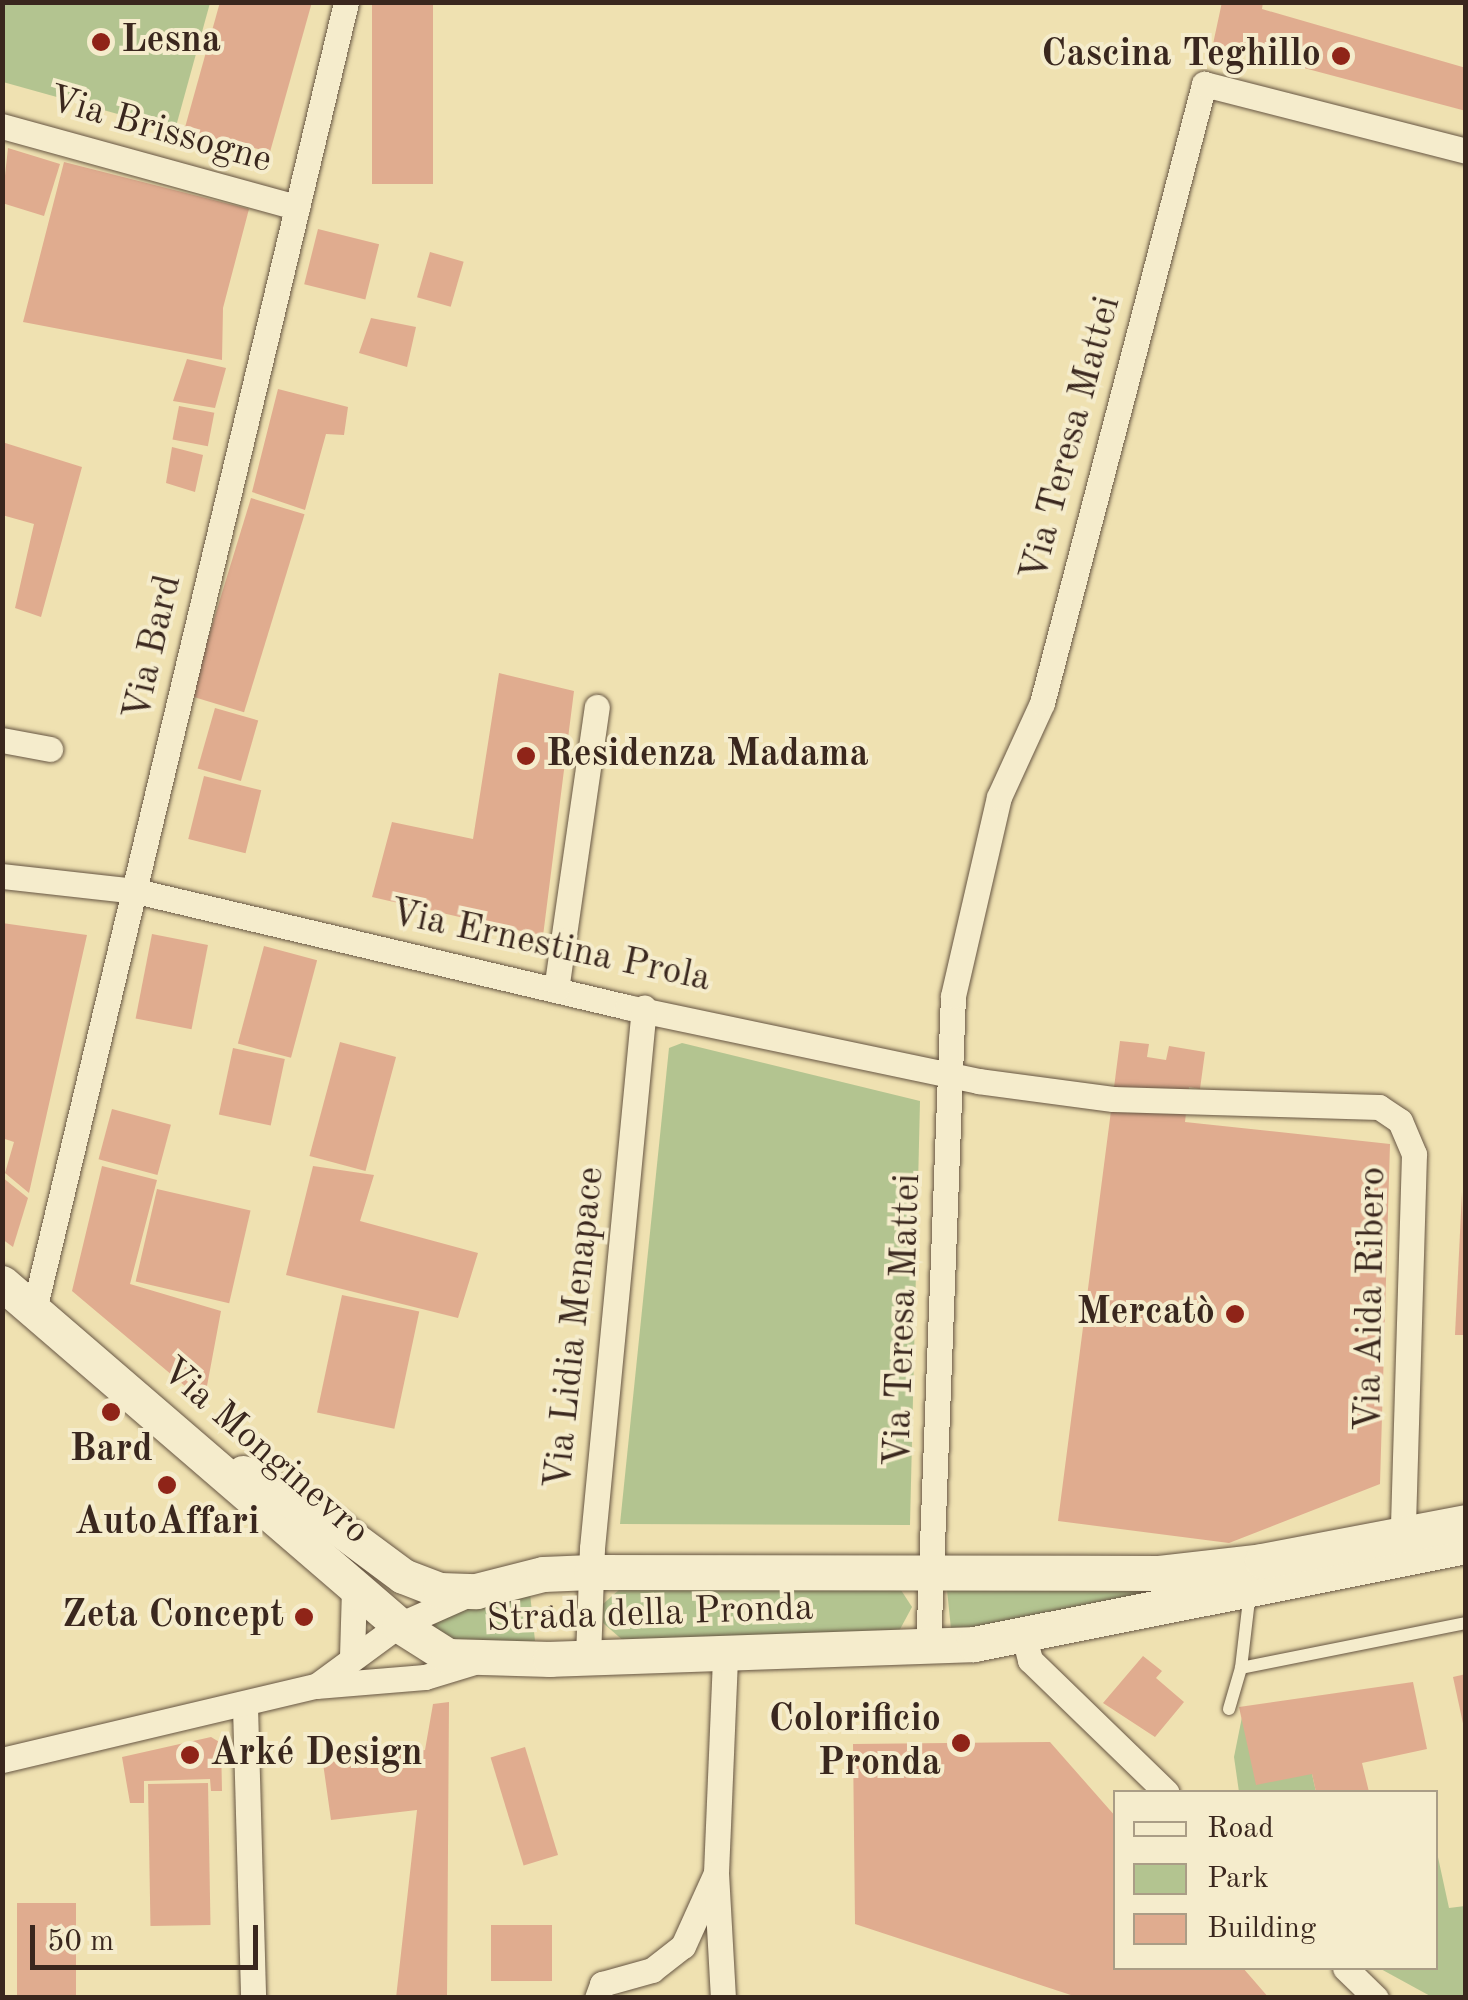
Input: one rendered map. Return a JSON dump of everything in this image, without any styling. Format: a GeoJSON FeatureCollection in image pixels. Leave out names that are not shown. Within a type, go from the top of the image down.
{"type":"FeatureCollection","features":[{"type":"Feature","properties":{"kind":"street","name":"Via Bard"},"geometry":{"type":"LineString","coordinates":[[34,1310],[346,2]]}},
{"type":"Feature","properties":{"kind":"street","name":"Via Teresa Mattei"},"geometry":{"type":"LineString","coordinates":[[933,1570],[954,996],[999,797],[1042,704],[1204,84],[1466,151]]}},
{"type":"Feature","properties":{"kind":"street","name":"Via Brissogne"},"geometry":{"type":"LineString","coordinates":[[2,126],[297,207]]}},
{"type":"Feature","properties":{"kind":"street"},"geometry":{"type":"LineString","coordinates":[[556,990],[597,707]]}},
{"type":"Feature","properties":{"kind":"street"},"geometry":{"type":"LineString","coordinates":[[2,740],[50,749]]}},
{"type":"Feature","properties":{"kind":"street","name":"Via Ernestina Prola"},"geometry":{"type":"LineString","coordinates":[[2,876],[136,891],[556,990],[949,1072]]}},
{"type":"Feature","properties":{"kind":"street","name":"Via Lidia Menapace"},"geometry":{"type":"LineString","coordinates":[[588,1657],[590,1572],[644,1007]]}},
{"type":"Feature","properties":{"kind":"street","name":"Via Aida Ribero"},"geometry":{"type":"LineString","coordinates":[[949,1072],[1113,1099],[1379,1107],[1400,1121],[1414,1154],[1403,1533]]}},
{"type":"Feature","properties":{"kind":"street","name":"Via Monginevro"},"geometry":{"type":"LineString","coordinates":[[2,1283],[424,1646],[482,1660]]}},
{"type":"Feature","properties":{"kind":"street"},"geometry":{"type":"LineString","coordinates":[[203,1452],[337,1527],[416,1582],[476,1591]]}},
{"type":"Feature","properties":{"kind":"street","name":"Strada della Pronda"},"geometry":{"type":"LineString","coordinates":[[316,1686],[352,1656],[399,1626],[476,1591],[543,1574],[1175,1572],[1466,1522]]}},
{"type":"Feature","properties":{"kind":"street","name":"Strada della Pronda"},"geometry":{"type":"LineString","coordinates":[[2,1760],[245,1706],[316,1686],[426,1677],[482,1660],[928,1648],[1024,1636],[1466,1546]]}},
{"type":"Feature","properties":{"kind":"street"},"geometry":{"type":"LineString","coordinates":[[928,1648],[933,1570]]}},
{"type":"Feature","properties":{"kind":"street"},"geometry":{"type":"LineString","coordinates":[[352,1656],[354,1588]]}},
{"type":"Feature","properties":{"kind":"street"},"geometry":{"type":"LineString","coordinates":[[1024,1636],[1030,1660],[1164,1790]]}},
{"type":"Feature","properties":{"kind":"street"},"geometry":{"type":"LineString","coordinates":[[723,1998],[716,1874],[725,1654]]}},
{"type":"Feature","properties":{"kind":"street"},"geometry":{"type":"LineString","coordinates":[[245,1706],[253,1998]]}},
{"type":"Feature","properties":{"kind":"street"},"geometry":{"type":"LineString","coordinates":[[597,1998],[602,1984],[652,1970],[683,1946],[716,1874]]}},
{"type":"Feature","properties":{"kind":"street"},"geometry":{"type":"LineString","coordinates":[[1347,1970],[1376,1998]]}},
{"type":"Feature","properties":{"kind":"lane"},"geometry":{"type":"LineString","coordinates":[[1229,1709],[1242,1668],[1250,1589]]}},
{"type":"Feature","properties":{"kind":"lane"},"geometry":{"type":"LineString","coordinates":[[1242,1668],[1466,1623]]}},
{"type":"Feature","properties":{"kind":"path"},"geometry":{"type":"LineString","coordinates":[[543,1574],[552,1614],[550,1659]]}},
{"type":"Feature","properties":{"kind":"green space","name":"Lesna"},"geometry":{"type":"Polygon","coordinates":[[[2,3],[210,3],[175,130],[3,82],[2,3]]]}},
{"type":"Feature","properties":{"kind":"green space"},"geometry":{"type":"Polygon","coordinates":[[[682,1043],[920,1101],[910,1525],[620,1524],[669,1048],[682,1043]]]}},
{"type":"Feature","properties":{"kind":"green space"},"geometry":{"type":"Polygon","coordinates":[[[899,1587],[912,1607],[898,1633],[626,1643],[603,1623],[603,1604],[620,1589],[899,1587]]]}},
{"type":"Feature","properties":{"kind":"green space"},"geometry":{"type":"Polygon","coordinates":[[[947,1590],[1198,1591],[1017,1627],[951,1629],[947,1590]]]}},
{"type":"Feature","properties":{"kind":"green space"},"geometry":{"type":"Polygon","coordinates":[[[530,1593],[535,1641],[450,1644],[423,1620],[530,1593]]]}},
{"type":"Feature","properties":{"kind":"green space"},"geometry":{"type":"Polygon","coordinates":[[[1242,1717],[1312,1774],[1316,1790],[1239,1790],[1234,1757],[1242,1717]]]}},
{"type":"Feature","properties":{"kind":"green space"},"geometry":{"type":"Polygon","coordinates":[[[1438,1857],[1449,1908],[1465,1906],[1465,1997],[1432,1997],[1383,1970],[1438,1970],[1438,1857]]]}},
{"type":"Feature","properties":{"kind":"building"},"geometry":{"type":"Polygon","coordinates":[[[220,2],[312,2],[270,152],[184,131],[220,2]]]}},
{"type":"Feature","properties":{"kind":"building"},"geometry":{"type":"Polygon","coordinates":[[[372,2],[433,2],[433,184],[372,184],[372,2]]]}},
{"type":"Feature","properties":{"kind":"building","name":"Cascina Teghillo"},"geometry":{"type":"Polygon","coordinates":[[[1222,2],[1263,2],[1262,9],[1466,68],[1466,111],[1213,44],[1222,2]]]}},
{"type":"Feature","properties":{"kind":"building"},"geometry":{"type":"Polygon","coordinates":[[[8,148],[60,164],[44,216],[2,203],[8,148]]]}},
{"type":"Feature","properties":{"kind":"building"},"geometry":{"type":"Polygon","coordinates":[[[64,162],[249,209],[223,308],[222,360],[23,322],[64,162]]]}},
{"type":"Feature","properties":{"kind":"building"},"geometry":{"type":"Polygon","coordinates":[[[318,229],[379,244],[365,300],[304,284],[318,229]]]}},
{"type":"Feature","properties":{"kind":"building"},"geometry":{"type":"Polygon","coordinates":[[[430,252],[464,262],[451,307],[417,297],[430,252]]]}},
{"type":"Feature","properties":{"kind":"building"},"geometry":{"type":"Polygon","coordinates":[[[371,318],[416,327],[407,367],[359,353],[371,318]]]}},
{"type":"Feature","properties":{"kind":"building"},"geometry":{"type":"Polygon","coordinates":[[[187,359],[226,368],[215,408],[173,401],[187,359]]]}},
{"type":"Feature","properties":{"kind":"building"},"geometry":{"type":"Polygon","coordinates":[[[278,389],[348,407],[344,435],[326,434],[305,510],[252,492],[278,389]]]}},
{"type":"Feature","properties":{"kind":"building"},"geometry":{"type":"Polygon","coordinates":[[[179,406],[214,413],[208,446],[173,439],[179,406]]]}},
{"type":"Feature","properties":{"kind":"building"},"geometry":{"type":"Polygon","coordinates":[[[2,442],[82,467],[41,617],[15,608],[34,524],[2,515],[2,442]]]}},
{"type":"Feature","properties":{"kind":"building"},"geometry":{"type":"Polygon","coordinates":[[[172,447],[203,455],[195,492],[166,483],[172,447]]]}},
{"type":"Feature","properties":{"kind":"building"},"geometry":{"type":"Polygon","coordinates":[[[251,498],[305,514],[244,712],[190,696],[251,498]]]}},
{"type":"Feature","properties":{"kind":"building","name":"Residenza Madama"},"geometry":{"type":"Polygon","coordinates":[[[499,673],[574,691],[543,936],[372,897],[392,822],[473,839],[499,673]]]}},
{"type":"Feature","properties":{"kind":"building"},"geometry":{"type":"Polygon","coordinates":[[[215,708],[258,720],[241,781],[198,769],[215,708]]]}},
{"type":"Feature","properties":{"kind":"building"},"geometry":{"type":"Polygon","coordinates":[[[204,776],[261,790],[246,853],[188,839],[204,776]]]}},
{"type":"Feature","properties":{"kind":"building"},"geometry":{"type":"Polygon","coordinates":[[[2,923],[87,935],[29,1193],[5,1173],[14,1142],[2,1138],[2,923]]]}},
{"type":"Feature","properties":{"kind":"building"},"geometry":{"type":"Polygon","coordinates":[[[152,934],[208,945],[192,1029],[136,1018],[152,934]]]}},
{"type":"Feature","properties":{"kind":"building"},"geometry":{"type":"Polygon","coordinates":[[[264,946],[317,960],[291,1058],[238,1044],[264,946]]]}},
{"type":"Feature","properties":{"kind":"building","name":"Mercatò"},"geometry":{"type":"Polygon","coordinates":[[[1120,1041],[1149,1044],[1147,1057],[1166,1060],[1169,1046],[1205,1052],[1200,1089],[1189,1087],[1185,1122],[1390,1144],[1380,1484],[1229,1543],[1058,1521],[1120,1041]]]}},
{"type":"Feature","properties":{"kind":"building"},"geometry":{"type":"Polygon","coordinates":[[[340,1042],[396,1057],[365,1171],[309,1156],[340,1042]]]}},
{"type":"Feature","properties":{"kind":"building"},"geometry":{"type":"Polygon","coordinates":[[[233,1048],[285,1059],[271,1126],[219,1115],[233,1048]]]}},
{"type":"Feature","properties":{"kind":"building"},"geometry":{"type":"Polygon","coordinates":[[[112,1109],[171,1125],[157,1175],[99,1159],[112,1109]]]}},
{"type":"Feature","properties":{"kind":"building"},"geometry":{"type":"Polygon","coordinates":[[[102,1166],[157,1180],[130,1284],[221,1311],[204,1402],[72,1291],[102,1166]]]}},
{"type":"Feature","properties":{"kind":"building"},"geometry":{"type":"Polygon","coordinates":[[[313,1166],[374,1175],[360,1221],[478,1253],[458,1318],[286,1275],[313,1166]]]}},
{"type":"Feature","properties":{"kind":"building"},"geometry":{"type":"Polygon","coordinates":[[[2,1177],[28,1198],[13,1247],[2,1239],[2,1177]]]}},
{"type":"Feature","properties":{"kind":"building"},"geometry":{"type":"Polygon","coordinates":[[[157,1189],[251,1211],[229,1303],[136,1282],[157,1189]]]}},
{"type":"Feature","properties":{"kind":"building"},"geometry":{"type":"Polygon","coordinates":[[[1462,1192],[1466,1335],[1455,1335],[1462,1192]]]}},
{"type":"Feature","properties":{"kind":"building"},"geometry":{"type":"Polygon","coordinates":[[[342,1295],[419,1311],[394,1429],[317,1412],[342,1295]]]}},
{"type":"Feature","properties":{"kind":"building"},"geometry":{"type":"Polygon","coordinates":[[[1143,1656],[1162,1671],[1156,1678],[1184,1702],[1155,1737],[1103,1703],[1143,1656]]]}},
{"type":"Feature","properties":{"kind":"building"},"geometry":{"type":"Polygon","coordinates":[[[1466,1674],[1466,1728],[1464,1728],[1453,1677],[1466,1674]]]}},
{"type":"Feature","properties":{"kind":"building"},"geometry":{"type":"Polygon","coordinates":[[[1413,1682],[1427,1749],[1362,1763],[1369,1790],[1316,1790],[1312,1774],[1256,1785],[1239,1707],[1413,1682]]]}},
{"type":"Feature","properties":{"kind":"building"},"geometry":{"type":"Polygon","coordinates":[[[449,1702],[447,1998],[396,1998],[417,1810],[331,1820],[323,1763],[425,1750],[433,1704],[449,1702]]]}},
{"type":"Feature","properties":{"kind":"building"},"geometry":{"type":"Polygon","coordinates":[[[211,1737],[221,1743],[222,1791],[211,1791],[210,1779],[144,1781],[144,1803],[130,1803],[122,1757],[211,1737]]]}},
{"type":"Feature","properties":{"kind":"building"},"geometry":{"type":"Polygon","coordinates":[[[1050,1742],[1113,1814],[1113,1970],[1245,1970],[1269,1998],[1080,1998],[855,1924],[853,1744],[1050,1742]]]}},
{"type":"Feature","properties":{"kind":"building"},"geometry":{"type":"Polygon","coordinates":[[[525,1747],[558,1855],[524,1866],[491,1758],[525,1747]]]}},
{"type":"Feature","properties":{"kind":"building"},"geometry":{"type":"Polygon","coordinates":[[[208,1783],[210,1925],[150,1926],[148,1784],[208,1783]]]}},
{"type":"Feature","properties":{"kind":"building"},"geometry":{"type":"Polygon","coordinates":[[[17,1903],[76,1903],[76,1998],[17,1998],[17,1903]]]}},
{"type":"Feature","properties":{"kind":"building"},"geometry":{"type":"Polygon","coordinates":[[[491,1925],[552,1925],[552,1981],[491,1981],[491,1925]]]}},
{"type":"Feature","properties":{"kind":"place","name":"Lesna"},"geometry":{"type":"Point","coordinates":[101,42]}},
{"type":"Feature","properties":{"kind":"place","name":"Cascina Teghillo"},"geometry":{"type":"Point","coordinates":[1341,56]}},
{"type":"Feature","properties":{"kind":"place","name":"Residenza Madama"},"geometry":{"type":"Point","coordinates":[526,756]}},
{"type":"Feature","properties":{"kind":"place","name":"Mercatò"},"geometry":{"type":"Point","coordinates":[1235,1314]}},
{"type":"Feature","properties":{"kind":"place","name":"Bard"},"geometry":{"type":"Point","coordinates":[111,1412]}},
{"type":"Feature","properties":{"kind":"place","name":"AutoAffari"},"geometry":{"type":"Point","coordinates":[167,1485]}},
{"type":"Feature","properties":{"kind":"place","name":"Zeta Concept"},"geometry":{"type":"Point","coordinates":[304,1617]}},
{"type":"Feature","properties":{"kind":"place","name":"Colorificio Pronda"},"geometry":{"type":"Point","coordinates":[961,1743]}},
{"type":"Feature","properties":{"kind":"place","name":"Arké Design"},"geometry":{"type":"Point","coordinates":[190,1755]}}]}
